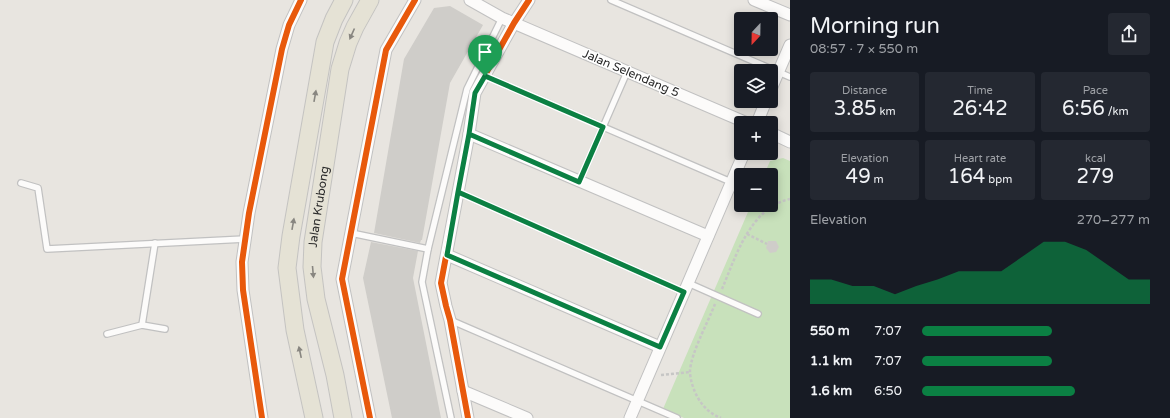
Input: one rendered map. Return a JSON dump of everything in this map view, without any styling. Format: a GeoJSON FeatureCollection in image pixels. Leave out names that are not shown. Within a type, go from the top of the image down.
{"type":"FeatureCollection","features":[{"type":"Feature","properties":{"kind":"main road","name":"Jalan Krubong"},"geometry":{"type":"LineString","coordinates":[[314,418],[296,330],[287,268],[291,236],[324,42],[344,0]]}},
{"type":"Feature","properties":{"kind":"main road","name":"Jalan Krubong"},"geometry":{"type":"LineString","coordinates":[[343,418],[335,375],[316,299],[312,267],[312,242],[340,69],[348,43],[370,0]]}},
{"type":"Feature","properties":{"kind":"main road"},"geometry":{"type":"LineString","coordinates":[[335,375],[339,418]]}},
{"type":"Feature","properties":{"kind":"main road"},"geometry":{"type":"LineString","coordinates":[[306,378],[323,418]]}},
{"type":"Feature","properties":{"kind":"street"},"geometry":{"type":"LineString","coordinates":[[262,418],[242,290],[242,262],[249,213],[282,48],[289,25],[301,0]]}},
{"type":"Feature","properties":{"kind":"street"},"geometry":{"type":"LineString","coordinates":[[370,418],[342,279],[386,50],[415,0]]}},
{"type":"Feature","properties":{"kind":"street","name":"Jalan Selendang 5"},"geometry":{"type":"LineString","coordinates":[[470,0],[502,18],[734,118]]}},
{"type":"Feature","properties":{"kind":"street"},"geometry":{"type":"LineString","coordinates":[[468,418],[450,320],[441,283],[469,134],[475,93],[514,23],[529,0]]}},
{"type":"Feature","properties":{"kind":"street"},"geometry":{"type":"LineString","coordinates":[[754,0],[790,15]]}},
{"type":"Feature","properties":{"kind":"street"},"geometry":{"type":"LineString","coordinates":[[779,72],[790,45]]}},
{"type":"Feature","properties":{"kind":"street"},"geometry":{"type":"LineString","coordinates":[[469,134],[708,236]]}},
{"type":"Feature","properties":{"kind":"street"},"geometry":{"type":"LineString","coordinates":[[778,136],[790,142]]}},
{"type":"Feature","properties":{"kind":"street"},"geometry":{"type":"LineString","coordinates":[[630,418],[741,160]]}},
{"type":"Feature","properties":{"kind":"street"},"geometry":{"type":"LineString","coordinates":[[447,255],[660,347]]}},
{"type":"Feature","properties":{"kind":"street"},"geometry":{"type":"LineString","coordinates":[[463,391],[526,418]]}},
{"type":"Feature","properties":{"kind":"lane"},"geometry":{"type":"LineString","coordinates":[[611,0],[790,77]]}},
{"type":"Feature","properties":{"kind":"lane"},"geometry":{"type":"LineString","coordinates":[[451,418],[422,282],[428,249],[467,90],[502,18]]}},
{"type":"Feature","properties":{"kind":"lane"},"geometry":{"type":"LineString","coordinates":[[579,182],[626,72]]}},
{"type":"Feature","properties":{"kind":"lane"},"geometry":{"type":"LineString","coordinates":[[485,76],[731,182]]}},
{"type":"Feature","properties":{"kind":"lane"},"geometry":{"type":"LineString","coordinates":[[21,183],[38,188],[47,249],[245,239]]}},
{"type":"Feature","properties":{"kind":"lane"},"geometry":{"type":"LineString","coordinates":[[458,192],[686,287],[758,314]]}},
{"type":"Feature","properties":{"kind":"lane"},"geometry":{"type":"LineString","coordinates":[[351,233],[428,249]]}},
{"type":"Feature","properties":{"kind":"lane"},"geometry":{"type":"LineString","coordinates":[[142,325],[155,243]]}},
{"type":"Feature","properties":{"kind":"lane"},"geometry":{"type":"LineString","coordinates":[[450,320],[677,418]]}},
{"type":"Feature","properties":{"kind":"lane"},"geometry":{"type":"LineString","coordinates":[[107,334],[142,325],[165,329]]}},
{"type":"Feature","properties":{"kind":"path"},"geometry":{"type":"LineString","coordinates":[[747,234],[767,244]]}},
{"type":"Feature","properties":{"kind":"path"},"geometry":{"type":"LineString","coordinates":[[648,376],[690,372]]}},
{"type":"Feature","properties":{"kind":"green space"},"geometry":{"type":"Polygon","coordinates":[[[783,158],[790,161],[790,418],[684,418],[663,409],[748,212],[778,212],[778,168],[767,168],[770,161],[783,158]]]}},
{"type":"Feature","properties":{"kind":"building"},"geometry":{"type":"Polygon","coordinates":[[[450,6],[483,25],[450,83],[422,240],[420,243],[374,233],[404,59],[434,8],[450,6]]]}},
{"type":"Feature","properties":{"kind":"building"},"geometry":{"type":"Polygon","coordinates":[[[768,241],[776,241],[779,247],[776,252],[770,253],[766,248],[768,241]]]}},
{"type":"Feature","properties":{"kind":"building"},"geometry":{"type":"Polygon","coordinates":[[[371,242],[418,251],[413,278],[441,418],[392,418],[363,278],[371,242]]]}},
{"type":"Feature","properties":{"kind":"cycle path"},"geometry":{"type":"LineString","coordinates":[[262,418],[243,290],[242,262],[249,213],[282,49],[289,25],[301,0]]}},
{"type":"Feature","properties":{"kind":"cycle path"},"geometry":{"type":"LineString","coordinates":[[370,418],[342,279],[386,50],[415,0]]}},
{"type":"Feature","properties":{"kind":"cycle path"},"geometry":{"type":"LineString","coordinates":[[468,418],[450,320],[441,283],[469,134],[475,93],[514,23],[529,0]]}},
{"type":"Feature","properties":{"kind":"route"},"geometry":{"type":"LineString","coordinates":[[485,76],[603,127],[579,182],[469,134],[458,192],[684,292],[660,347],[447,255],[475,93],[485,76]]}}]}
